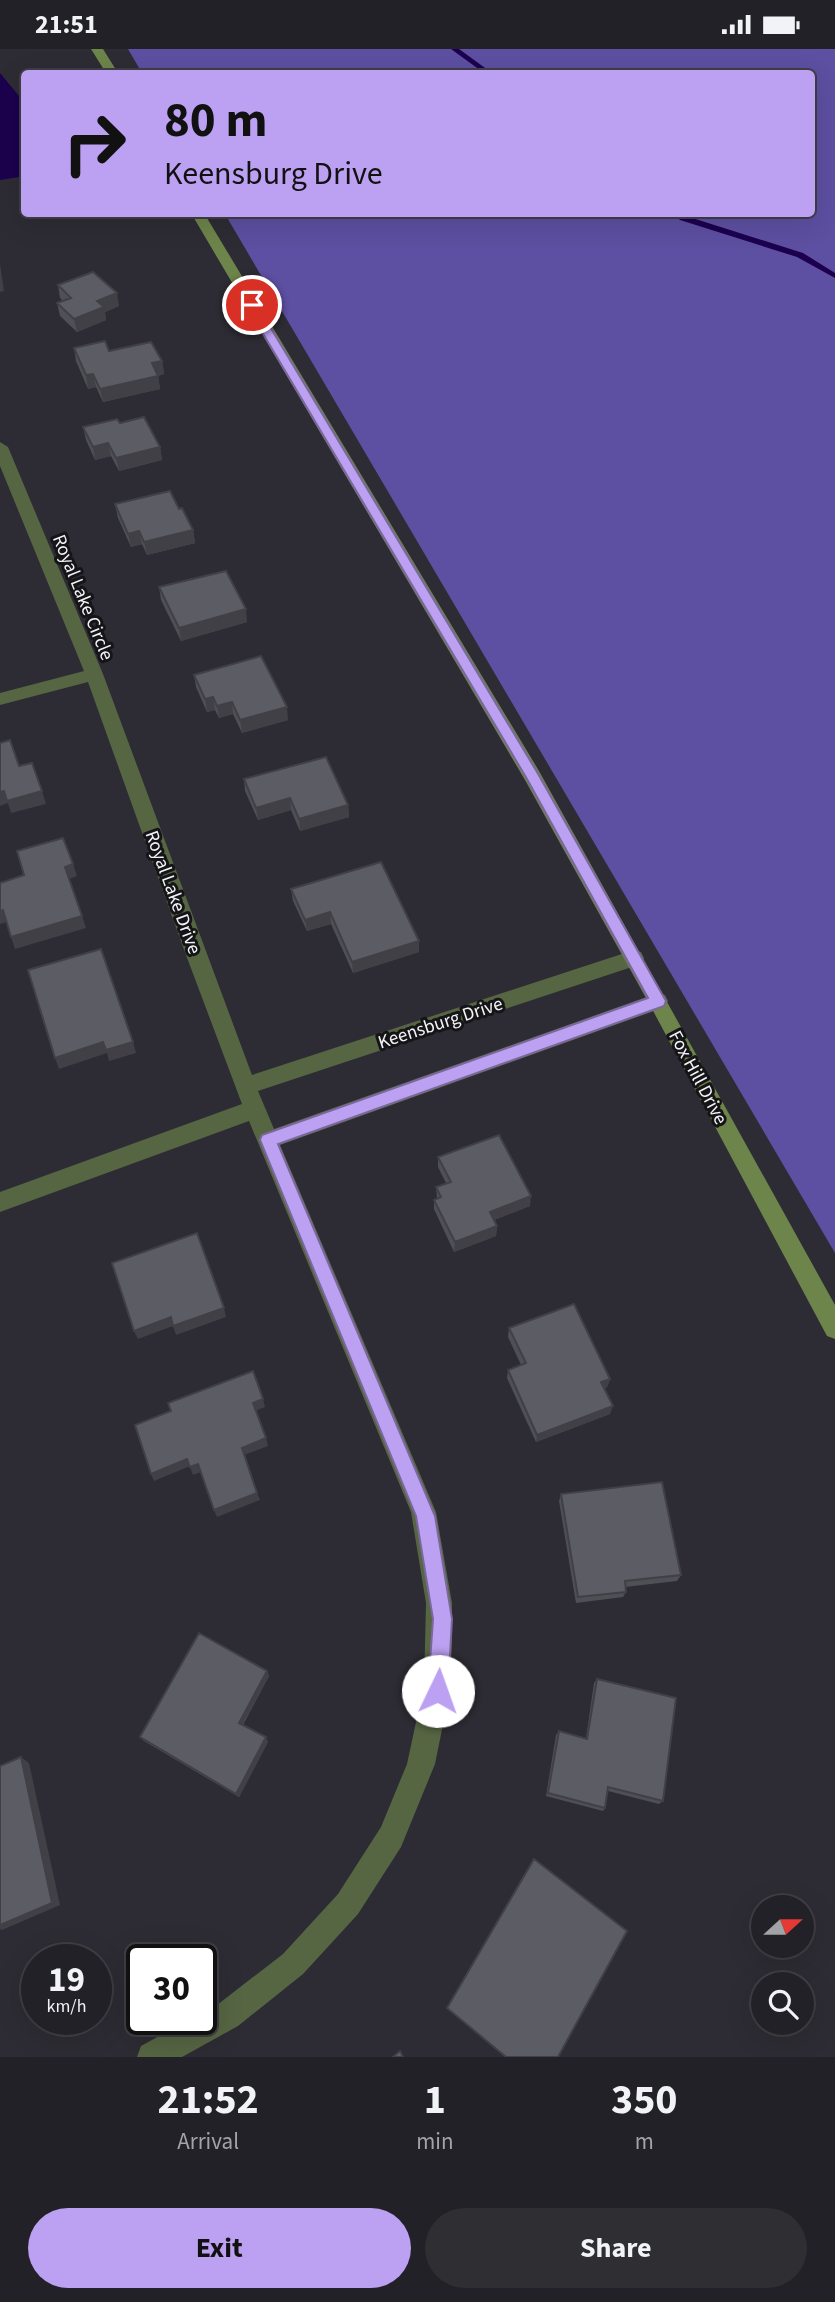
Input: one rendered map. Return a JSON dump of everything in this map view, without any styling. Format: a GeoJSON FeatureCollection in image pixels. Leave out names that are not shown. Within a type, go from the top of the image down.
{"type":"FeatureCollection","features":[{"type":"Feature","properties":{"kind":"street"},"geometry":{"type":"LineString","coordinates":[[97,49],[110,70]]}},
{"type":"Feature","properties":{"kind":"street","name":"Fox Hill Drive"},"geometry":{"type":"LineString","coordinates":[[199,217],[390,533],[532,776],[658,1001],[835,1328]]}},
{"type":"Feature","properties":{"kind":"street","name":"Royal Lake Circle"},"geometry":{"type":"LineString","coordinates":[[0,447],[94,674],[0,699]]}},
{"type":"Feature","properties":{"kind":"street","name":"Royal Lake Drive"},"geometry":{"type":"LineString","coordinates":[[94,674],[251,1098],[425,1516],[443,1619],[438,1691],[422,1764],[400,1820],[380,1859],[333,1925],[288,1971],[252,2000],[197,2035],[152,2057]]}},
{"type":"Feature","properties":{"kind":"street","name":"Keensburg Drive"},"geometry":{"type":"LineString","coordinates":[[0,1202],[251,1098],[634,958]]}},
{"type":"Feature","properties":{"kind":"street"},"geometry":{"type":"LineString","coordinates":[[268,1140],[658,1001]]}},
{"type":"Feature","properties":{"kind":"shaded area"},"geometry":{"type":"Polygon","coordinates":[[[128,49],[835,49],[835,1253],[227,217],[815,217],[815,70],[140,70],[128,49]]]}},
{"type":"Feature","properties":{"kind":"shaded area"},"geometry":{"type":"Polygon","coordinates":[[[0,73],[21,98],[21,174],[19,177],[0,180],[0,73]]]}},
{"type":"Feature","properties":{"kind":"building"},"geometry":{"type":"Polygon","coordinates":[[[93,272],[117,293],[97,301],[104,307],[74,319],[57,303],[71,298],[58,285],[93,272]]]}},
{"type":"Feature","properties":{"kind":"building"},"geometry":{"type":"Polygon","coordinates":[[[105,341],[109,351],[151,342],[162,361],[152,363],[158,376],[100,389],[93,374],[86,375],[74,348],[105,341]]]}},
{"type":"Feature","properties":{"kind":"building"},"geometry":{"type":"Polygon","coordinates":[[[144,417],[160,447],[116,458],[108,443],[93,447],[83,427],[117,419],[120,423],[144,417]]]}},
{"type":"Feature","properties":{"kind":"building"},"geometry":{"type":"Polygon","coordinates":[[[170,491],[193,530],[144,542],[139,531],[128,534],[115,504],[170,491]]]}},
{"type":"Feature","properties":{"kind":"building"},"geometry":{"type":"Polygon","coordinates":[[[226,571],[246,609],[179,628],[159,587],[226,571]]]}},
{"type":"Feature","properties":{"kind":"building"},"geometry":{"type":"Polygon","coordinates":[[[261,656],[287,707],[240,720],[232,702],[217,706],[213,697],[205,699],[194,675],[261,656]]]}},
{"type":"Feature","properties":{"kind":"building"},"geometry":{"type":"Polygon","coordinates":[[[10,740],[19,766],[32,763],[42,791],[7,801],[4,791],[0,792],[0,743],[10,740]]]}},
{"type":"Feature","properties":{"kind":"building"},"geometry":{"type":"Polygon","coordinates":[[[326,757],[348,805],[299,819],[290,798],[256,808],[244,779],[326,757]]]}},
{"type":"Feature","properties":{"kind":"building"},"geometry":{"type":"Polygon","coordinates":[[[63,838],[73,864],[65,867],[82,916],[11,937],[3,910],[0,911],[0,883],[24,875],[17,851],[63,838]]]}},
{"type":"Feature","properties":{"kind":"building"},"geometry":{"type":"Polygon","coordinates":[[[381,862],[419,941],[352,962],[330,912],[305,920],[291,889],[381,862]]]}},
{"type":"Feature","properties":{"kind":"building"},"geometry":{"type":"Polygon","coordinates":[[[101,949],[133,1042],[106,1050],[103,1042],[55,1058],[28,970],[101,949]]]}},
{"type":"Feature","properties":{"kind":"building"},"geometry":{"type":"Polygon","coordinates":[[[499,1135],[531,1196],[490,1212],[497,1226],[455,1242],[434,1200],[441,1197],[436,1187],[451,1182],[438,1157],[499,1135]]]}},
{"type":"Feature","properties":{"kind":"building"},"geometry":{"type":"Polygon","coordinates":[[[197,1233],[224,1308],[173,1326],[171,1317],[134,1331],[112,1263],[197,1233]]]}},
{"type":"Feature","properties":{"kind":"building"},"geometry":{"type":"Polygon","coordinates":[[[574,1304],[610,1379],[601,1382],[613,1406],[537,1435],[508,1370],[526,1363],[509,1328],[574,1304]]]}},
{"type":"Feature","properties":{"kind":"building"},"geometry":{"type":"Polygon","coordinates":[[[253,1371],[263,1399],[253,1403],[266,1438],[242,1448],[257,1493],[214,1510],[198,1464],[190,1467],[187,1459],[151,1474],[135,1425],[171,1411],[168,1403],[253,1371]]]}},
{"type":"Feature","properties":{"kind":"building"},"geometry":{"type":"Polygon","coordinates":[[[662,1482],[681,1575],[625,1581],[626,1592],[578,1597],[561,1494],[662,1482]]]}},
{"type":"Feature","properties":{"kind":"building"},"geometry":{"type":"Polygon","coordinates":[[[199,1633],[267,1671],[239,1723],[266,1737],[236,1794],[140,1737],[199,1633]]]}},
{"type":"Feature","properties":{"kind":"building"},"geometry":{"type":"Polygon","coordinates":[[[597,1679],[676,1698],[663,1801],[608,1787],[605,1808],[548,1793],[559,1731],[587,1739],[597,1679]]]}},
{"type":"Feature","properties":{"kind":"building"},"geometry":{"type":"Polygon","coordinates":[[[21,1757],[52,1903],[0,1925],[0,1766],[21,1757]]]}},
{"type":"Feature","properties":{"kind":"building"},"geometry":{"type":"Polygon","coordinates":[[[534,1859],[627,1931],[558,2057],[506,2057],[447,2008],[534,1859]]]}},
{"type":"Feature","properties":{"kind":"waterway"},"geometry":{"type":"LineString","coordinates":[[454,49],[484,70]]}},
{"type":"Feature","properties":{"kind":"waterway"},"geometry":{"type":"LineString","coordinates":[[682,217],[800,255],[835,276]]}},
{"type":"Feature","properties":{"kind":"route"},"geometry":{"type":"LineString","coordinates":[[252,305],[390,533],[532,776],[658,1001],[268,1140],[425,1516],[443,1619],[438,1691]]}}]}
